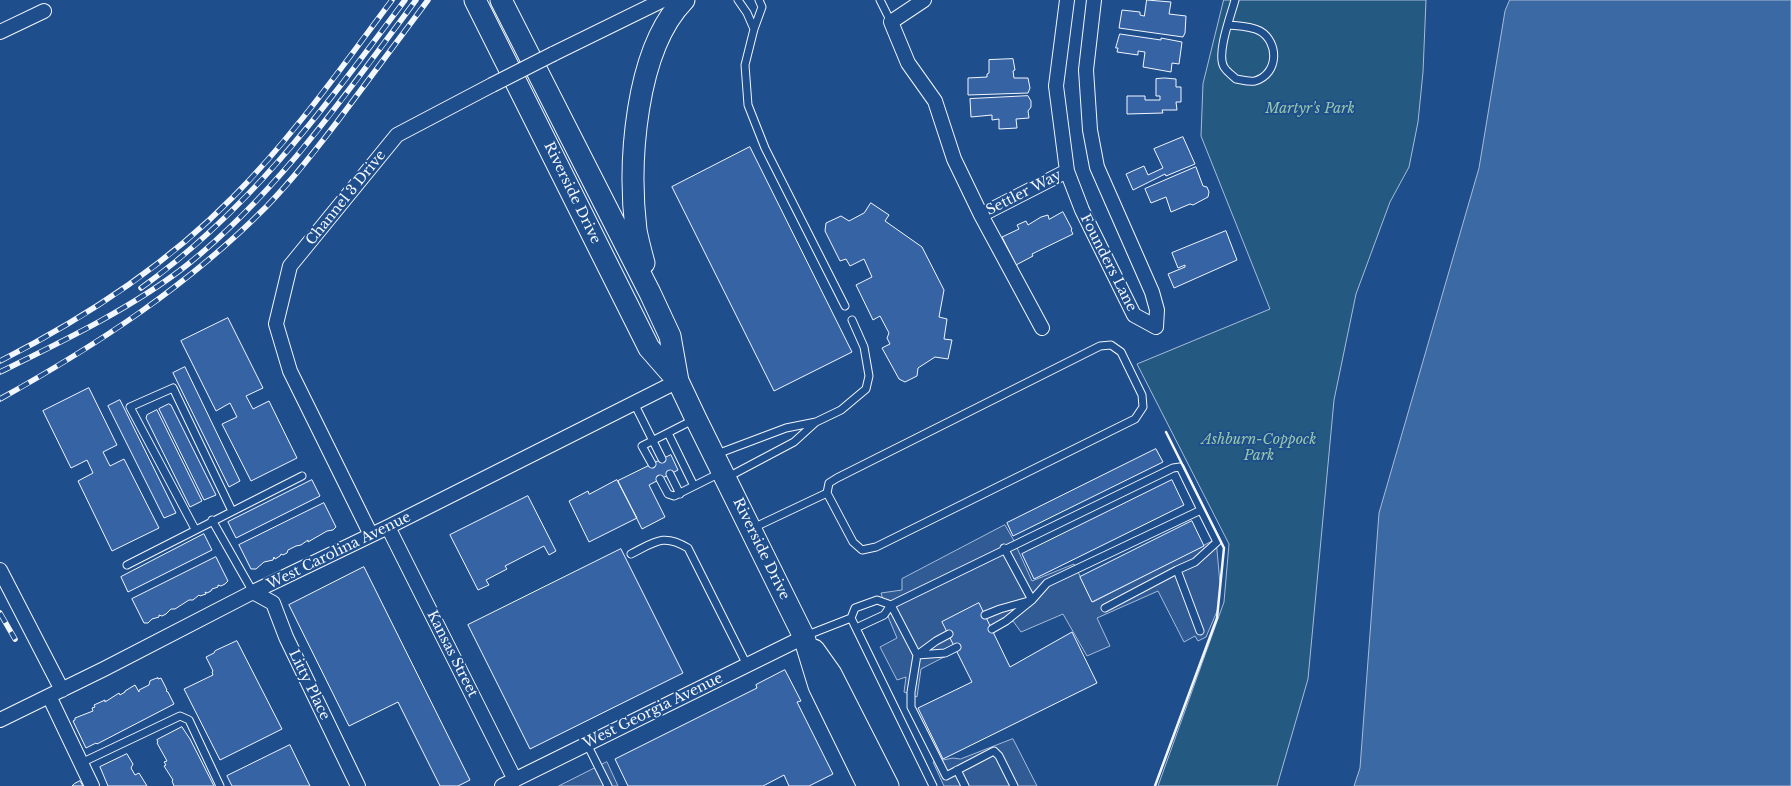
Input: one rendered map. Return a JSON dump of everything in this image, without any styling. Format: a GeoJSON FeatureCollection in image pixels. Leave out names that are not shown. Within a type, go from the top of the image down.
{"type":"FeatureCollection","features":[{"type":"Feature","properties":{"kind":"main road","name":"Riverside Drive"},"geometry":{"type":"LineString","coordinates":[[475,0],[650,348],[678,381],[804,637],[819,686],[868,786]]}},
{"type":"Feature","properties":{"kind":"main road","name":"Riverside Drive"},"geometry":{"type":"LineString","coordinates":[[501,0],[670,336],[678,381]]}},
{"type":"Feature","properties":{"kind":"main road"},"geometry":{"type":"LineString","coordinates":[[650,293],[636,230],[633,170],[637,117],[643,85],[654,47],[665,24],[684,0]]}},
{"type":"Feature","properties":{"kind":"main road","name":"Riverside Drive"},"geometry":{"type":"LineString","coordinates":[[804,637],[831,674],[888,786]]}},
{"type":"Feature","properties":{"kind":"street","name":"Channel 3 Drive"},"geometry":{"type":"LineString","coordinates":[[371,535],[294,380],[287,362],[276,324],[290,266],[397,135],[553,54],[663,0]]}},
{"type":"Feature","properties":{"kind":"street"},"geometry":{"type":"LineString","coordinates":[[924,0],[891,22],[908,63],[935,101],[954,159],[981,215],[1042,328]]}},
{"type":"Feature","properties":{"kind":"street","name":"Founders Lane"},"geometry":{"type":"LineString","coordinates":[[1067,0],[1056,86],[1067,171],[1082,210],[1134,315],[1156,326],[1157,310],[1152,292],[1097,167],[1090,130],[1086,70],[1094,0]]}},
{"type":"Feature","properties":{"kind":"street"},"geometry":{"type":"LineString","coordinates":[[0,32],[44,11]]}},
{"type":"Feature","properties":{"kind":"street","name":"Settler Way"},"geometry":{"type":"LineString","coordinates":[[981,215],[1067,171]]}},
{"type":"Feature","properties":{"kind":"street","name":"West Carolina Avenue"},"geometry":{"type":"LineString","coordinates":[[0,720],[253,592],[388,528],[678,381]]}},
{"type":"Feature","properties":{"kind":"street","name":"Kansas Street"},"geometry":{"type":"LineString","coordinates":[[388,528],[509,783]]}},
{"type":"Feature","properties":{"kind":"street"},"geometry":{"type":"LineString","coordinates":[[0,570],[56,693],[81,764],[92,786]]}},
{"type":"Feature","properties":{"kind":"street","name":"Litty Place"},"geometry":{"type":"LineString","coordinates":[[253,592],[273,603],[286,637],[358,786]]}},
{"type":"Feature","properties":{"kind":"street","name":"West Georgia Avenue"},"geometry":{"type":"LineString","coordinates":[[509,783],[804,637]]}},
{"type":"Feature","properties":{"kind":"lane"},"geometry":{"type":"LineString","coordinates":[[738,0],[747,13],[754,29]]}},
{"type":"Feature","properties":{"kind":"lane"},"geometry":{"type":"LineString","coordinates":[[759,0],[762,7],[745,65],[748,105],[765,148],[844,306]]}},
{"type":"Feature","properties":{"kind":"lane"},"geometry":{"type":"LineString","coordinates":[[880,0],[891,22]]}},
{"type":"Feature","properties":{"kind":"lane"},"geometry":{"type":"LineString","coordinates":[[1229,25],[1260,31],[1271,43],[1275,56],[1274,61],[1262,77],[1255,81],[1236,79],[1223,66],[1222,51],[1235,0]]}},
{"type":"Feature","properties":{"kind":"lane"},"geometry":{"type":"LineString","coordinates":[[660,480],[668,494],[674,496],[680,494],[786,428],[816,422],[841,410],[866,389],[868,376],[864,346],[852,320]]}},
{"type":"Feature","properties":{"kind":"lane"},"geometry":{"type":"LineString","coordinates":[[1111,345],[1120,352],[1142,394],[1143,408],[1135,419],[876,547],[862,550],[853,542],[827,492],[829,483],[837,478],[1100,346],[1111,345]]}},
{"type":"Feature","properties":{"kind":"lane"},"geometry":{"type":"LineString","coordinates":[[195,529],[130,407],[173,388],[232,511]]}},
{"type":"Feature","properties":{"kind":"lane"},"geometry":{"type":"LineString","coordinates":[[634,403],[662,459]]}},
{"type":"Feature","properties":{"kind":"lane"},"geometry":{"type":"LineString","coordinates":[[652,464],[642,446],[696,419]]}},
{"type":"Feature","properties":{"kind":"lane"},"geometry":{"type":"LineString","coordinates":[[721,468],[794,442],[816,422]]}},
{"type":"Feature","properties":{"kind":"lane"},"geometry":{"type":"LineString","coordinates":[[668,433],[694,486]]}},
{"type":"Feature","properties":{"kind":"lane"},"geometry":{"type":"LineString","coordinates":[[856,628],[884,615],[891,605],[1004,548],[1173,468],[1180,467],[1217,542],[1196,562],[1104,608]]}},
{"type":"Feature","properties":{"kind":"lane"},"geometry":{"type":"LineString","coordinates":[[670,474],[680,494]]}},
{"type":"Feature","properties":{"kind":"lane"},"geometry":{"type":"LineString","coordinates":[[127,565],[212,520],[302,476]]}},
{"type":"Feature","properties":{"kind":"lane"},"geometry":{"type":"LineString","coordinates":[[751,529],[827,492]]}},
{"type":"Feature","properties":{"kind":"lane"},"geometry":{"type":"LineString","coordinates":[[992,629],[1006,621],[1032,600],[1047,583],[1201,510]]}},
{"type":"Feature","properties":{"kind":"lane"},"geometry":{"type":"LineString","coordinates":[[212,520],[253,592]]}},
{"type":"Feature","properties":{"kind":"lane"},"geometry":{"type":"LineString","coordinates":[[631,554],[660,540],[675,541],[688,548],[747,665]]}},
{"type":"Feature","properties":{"kind":"lane"},"geometry":{"type":"LineString","coordinates":[[1004,548],[1032,600]]}},
{"type":"Feature","properties":{"kind":"lane"},"geometry":{"type":"LineString","coordinates":[[1178,570],[1200,631]]}},
{"type":"Feature","properties":{"kind":"lane"},"geometry":{"type":"LineString","coordinates":[[804,637],[851,618],[855,608],[877,600],[891,605],[917,655],[911,692],[911,707],[946,776],[994,751],[999,756],[1014,786]]}},
{"type":"Feature","properties":{"kind":"lane"},"geometry":{"type":"LineString","coordinates":[[985,615],[1032,600]]}},
{"type":"Feature","properties":{"kind":"lane"},"geometry":{"type":"LineString","coordinates":[[851,618],[933,786]]}},
{"type":"Feature","properties":{"kind":"lane"},"geometry":{"type":"LineString","coordinates":[[917,655],[949,634]]}},
{"type":"Feature","properties":{"kind":"lane"},"geometry":{"type":"LineString","coordinates":[[917,655],[945,653],[956,647]]}},
{"type":"Feature","properties":{"kind":"lane"},"geometry":{"type":"LineString","coordinates":[[81,764],[180,716],[189,720],[220,786]]}},
{"type":"Feature","properties":{"kind":"lane"},"geometry":{"type":"LineString","coordinates":[[587,744],[608,786]]}},
{"type":"Feature","properties":{"kind":"lane"},"geometry":{"type":"LineString","coordinates":[[956,770],[965,786]]}},
{"type":"Feature","properties":{"kind":"green space"},"geometry":{"type":"Polygon","coordinates":[[[1224,0],[1426,0],[1423,72],[1418,122],[1409,167],[1390,202],[1356,294],[1334,400],[1308,679],[1277,786],[1158,786],[1224,602],[1229,544],[1137,364],[1270,309],[1201,136],[1203,84],[1224,0]]]}},
{"type":"Feature","properties":{"kind":"shaded area"},"geometry":{"type":"Polygon","coordinates":[[[1510,0],[1791,0],[1791,786],[1354,786],[1360,768],[1379,513],[1479,168],[1505,11],[1510,0]]]}},
{"type":"Feature","properties":{"kind":"shaded area"},"geometry":{"type":"Polygon","coordinates":[[[1005,525],[1032,581],[1074,564],[1093,602],[1216,539],[1220,584],[1218,609],[1206,637],[1198,641],[1195,636],[1184,642],[1158,591],[1097,618],[1110,646],[1087,656],[1063,614],[1021,632],[1013,621],[921,669],[917,697],[904,692],[906,677],[897,680],[880,647],[897,638],[881,593],[902,590],[902,579],[1005,525]]]}},
{"type":"Feature","properties":{"kind":"shaded area"},"geometry":{"type":"Polygon","coordinates":[[[1013,739],[1037,786],[944,786],[933,762],[953,758],[960,759],[1013,739]]]}},
{"type":"Feature","properties":{"kind":"shaded area"},"geometry":{"type":"Polygon","coordinates":[[[607,762],[618,786],[559,786],[607,762]]]}},
{"type":"Feature","properties":{"kind":"building"},"geometry":{"type":"Polygon","coordinates":[[[1147,0],[1171,2],[1169,14],[1186,16],[1183,37],[1119,28],[1122,10],[1140,12],[1140,15],[1144,16],[1147,0]]]}},
{"type":"Feature","properties":{"kind":"building"},"geometry":{"type":"Polygon","coordinates":[[[1120,34],[1182,42],[1179,64],[1172,63],[1171,72],[1143,67],[1145,52],[1138,51],[1138,55],[1117,52],[1118,48],[1116,48],[1120,34]]]}},
{"type":"Feature","properties":{"kind":"building"},"geometry":{"type":"Polygon","coordinates":[[[1013,59],[1014,78],[1028,78],[1030,88],[1028,93],[968,95],[968,78],[987,77],[989,73],[989,60],[1013,59]]]}},
{"type":"Feature","properties":{"kind":"building"},"geometry":{"type":"Polygon","coordinates":[[[1156,79],[1176,79],[1176,87],[1181,87],[1181,102],[1176,102],[1177,110],[1162,110],[1163,113],[1127,114],[1127,96],[1145,96],[1145,100],[1160,100],[1160,96],[1156,96],[1156,79]]]}},
{"type":"Feature","properties":{"kind":"building"},"geometry":{"type":"Polygon","coordinates":[[[1028,96],[1031,101],[1031,107],[1028,111],[1029,118],[1016,119],[1017,128],[999,129],[999,119],[992,120],[992,115],[971,117],[970,99],[1028,96]]]}},
{"type":"Feature","properties":{"kind":"building"},"geometry":{"type":"Polygon","coordinates":[[[1183,137],[1195,164],[1166,176],[1165,174],[1133,190],[1126,174],[1144,166],[1148,175],[1163,168],[1154,149],[1183,137]]]}},
{"type":"Feature","properties":{"kind":"building"},"geometry":{"type":"Polygon","coordinates":[[[750,147],[852,352],[774,391],[672,187],[750,147]]]}},
{"type":"Feature","properties":{"kind":"building"},"geometry":{"type":"Polygon","coordinates":[[[1196,167],[1203,186],[1207,187],[1209,192],[1208,197],[1193,205],[1190,204],[1171,212],[1166,197],[1151,203],[1145,189],[1196,167]]]}},
{"type":"Feature","properties":{"kind":"building"},"geometry":{"type":"Polygon","coordinates":[[[871,203],[889,215],[885,221],[922,247],[944,290],[939,317],[947,319],[944,339],[952,340],[948,359],[935,357],[918,368],[917,376],[905,382],[899,379],[882,348],[890,344],[887,338],[889,333],[880,316],[873,320],[856,285],[872,277],[864,259],[850,266],[846,259],[840,261],[825,231],[826,223],[841,216],[849,221],[864,213],[871,203]]]}},
{"type":"Feature","properties":{"kind":"building"},"geometry":{"type":"Polygon","coordinates":[[[1063,212],[1073,234],[1032,254],[1033,256],[1016,265],[1002,237],[1019,229],[1017,225],[1026,221],[1028,225],[1041,217],[1048,215],[1049,219],[1063,212]]]}},
{"type":"Feature","properties":{"kind":"building"},"geometry":{"type":"Polygon","coordinates":[[[1226,231],[1237,260],[1174,288],[1168,274],[1185,267],[1185,265],[1178,268],[1172,253],[1226,231]]]}},
{"type":"Feature","properties":{"kind":"building"},"geometry":{"type":"Polygon","coordinates":[[[228,318],[263,388],[246,396],[253,409],[269,401],[297,458],[251,481],[222,424],[237,417],[230,403],[216,411],[181,341],[228,318]]]}},
{"type":"Feature","properties":{"kind":"building"},"geometry":{"type":"Polygon","coordinates":[[[185,367],[240,481],[229,487],[173,373],[185,367]]]}},
{"type":"Feature","properties":{"kind":"building"},"geometry":{"type":"Polygon","coordinates":[[[89,388],[117,445],[103,452],[110,466],[124,459],[159,528],[112,551],[78,481],[93,473],[87,460],[71,468],[43,411],[89,388]]]}},
{"type":"Feature","properties":{"kind":"building"},"geometry":{"type":"Polygon","coordinates":[[[120,400],[176,513],[164,518],[108,406],[120,400]]]}},
{"type":"Feature","properties":{"kind":"building"},"geometry":{"type":"Polygon","coordinates":[[[169,404],[216,495],[204,500],[159,409],[169,404]]]}},
{"type":"Feature","properties":{"kind":"building"},"geometry":{"type":"Polygon","coordinates":[[[157,410],[202,501],[190,507],[146,418],[147,415],[157,410]]]}},
{"type":"Feature","properties":{"kind":"building"},"geometry":{"type":"Polygon","coordinates":[[[1156,449],[1163,462],[1013,536],[1007,523],[1156,449]]]}},
{"type":"Feature","properties":{"kind":"building"},"geometry":{"type":"Polygon","coordinates":[[[671,455],[678,470],[649,485],[665,517],[642,529],[618,481],[671,455]]]}},
{"type":"Feature","properties":{"kind":"building"},"geometry":{"type":"Polygon","coordinates":[[[312,480],[320,496],[236,538],[228,522],[312,480]]]}},
{"type":"Feature","properties":{"kind":"building"},"geometry":{"type":"Polygon","coordinates":[[[617,480],[637,518],[589,542],[569,501],[588,491],[589,494],[617,480]]]}},
{"type":"Feature","properties":{"kind":"building"},"geometry":{"type":"Polygon","coordinates":[[[1172,480],[1184,505],[1034,579],[1022,554],[1172,480]]]}},
{"type":"Feature","properties":{"kind":"building"},"geometry":{"type":"Polygon","coordinates":[[[528,496],[556,551],[549,555],[544,546],[505,566],[507,569],[486,580],[489,585],[478,590],[450,535],[528,496]]]}},
{"type":"Feature","properties":{"kind":"building"},"geometry":{"type":"Polygon","coordinates":[[[324,503],[336,527],[333,530],[327,531],[308,542],[308,540],[288,550],[287,553],[281,554],[275,559],[274,557],[273,560],[264,562],[256,569],[251,569],[239,545],[324,503]]]}},
{"type":"Feature","properties":{"kind":"building"},"geometry":{"type":"Polygon","coordinates":[[[1192,521],[1204,546],[1092,602],[1080,577],[1192,521]]]}},
{"type":"Feature","properties":{"kind":"building"},"geometry":{"type":"Polygon","coordinates":[[[204,534],[212,550],[128,592],[121,577],[204,534]]]}},
{"type":"Feature","properties":{"kind":"building"},"geometry":{"type":"Polygon","coordinates":[[[621,549],[683,673],[530,749],[468,625],[621,549]]]}},
{"type":"Feature","properties":{"kind":"building"},"geometry":{"type":"Polygon","coordinates":[[[216,557],[228,581],[225,584],[218,585],[218,587],[211,591],[205,592],[206,594],[199,595],[175,609],[171,609],[166,614],[159,615],[159,617],[152,619],[148,623],[144,623],[132,599],[216,557]]]}},
{"type":"Feature","properties":{"kind":"building"},"geometry":{"type":"Polygon","coordinates":[[[364,567],[470,780],[458,786],[440,786],[398,702],[349,726],[289,605],[364,567]]]}},
{"type":"Feature","properties":{"kind":"building"},"geometry":{"type":"Polygon","coordinates":[[[979,603],[1010,667],[1072,632],[1097,683],[943,759],[918,708],[972,682],[942,622],[979,603]]]}},
{"type":"Feature","properties":{"kind":"building"},"geometry":{"type":"Polygon","coordinates":[[[237,641],[282,729],[220,760],[184,689],[213,675],[206,657],[237,641]]]}},
{"type":"Feature","properties":{"kind":"building"},"geometry":{"type":"Polygon","coordinates":[[[785,670],[801,701],[797,702],[833,774],[809,786],[789,786],[784,775],[763,786],[628,786],[615,759],[757,688],[756,685],[785,670]]]}},
{"type":"Feature","properties":{"kind":"building"},"geometry":{"type":"Polygon","coordinates":[[[161,678],[174,704],[86,748],[73,721],[75,718],[93,711],[94,705],[105,700],[105,702],[119,693],[120,695],[135,685],[139,692],[139,690],[149,685],[150,681],[161,678]]]}},
{"type":"Feature","properties":{"kind":"building"},"geometry":{"type":"Polygon","coordinates":[[[182,727],[214,786],[174,786],[173,780],[164,766],[166,765],[164,762],[167,761],[157,740],[182,727]]]}},
{"type":"Feature","properties":{"kind":"building"},"geometry":{"type":"Polygon","coordinates":[[[290,745],[310,786],[232,786],[227,776],[290,745]]]}},
{"type":"Feature","properties":{"kind":"building"},"geometry":{"type":"Polygon","coordinates":[[[127,754],[133,764],[131,768],[135,775],[139,773],[147,786],[108,786],[100,767],[127,754]]]}},
{"type":"Feature","properties":{"kind":"building"},"geometry":{"type":"Polygon","coordinates":[[[80,781],[83,786],[72,786],[74,784],[80,781]]]}},
{"type":"Feature","properties":{"kind":"railway"},"geometry":{"type":"LineString","coordinates":[[0,361],[63,327],[123,289],[152,268],[206,223],[254,175],[296,127],[392,0]]}},
{"type":"Feature","properties":{"kind":"railway"},"geometry":{"type":"LineString","coordinates":[[141,288],[181,257],[252,190],[315,117],[405,0]]}},
{"type":"Feature","properties":{"kind":"railway"},"geometry":{"type":"LineString","coordinates":[[0,372],[48,349],[144,295],[187,265],[220,236],[252,206],[310,140],[416,0]]}},
{"type":"Feature","properties":{"kind":"railway"},"geometry":{"type":"LineString","coordinates":[[0,399],[72,357],[141,312],[174,288],[237,235],[267,206],[310,157],[428,0]]}},
{"type":"Feature","properties":{"kind":"railway"},"geometry":{"type":"LineString","coordinates":[[0,613],[15,639]]}},
{"type":"Feature","properties":{"kind":"wall"},"geometry":{"type":"LineString","coordinates":[[1155,786],[1217,618],[1224,548],[1166,432]]}},
{"type":"Feature","properties":{"kind":"park label","name":"Martyr's Park"},"geometry":{"type":"Point","coordinates":[1310,109]}},
{"type":"Feature","properties":{"kind":"park label","name":"Ashburn-Coppock Park"},"geometry":{"type":"Point","coordinates":[1259,448]}}]}
